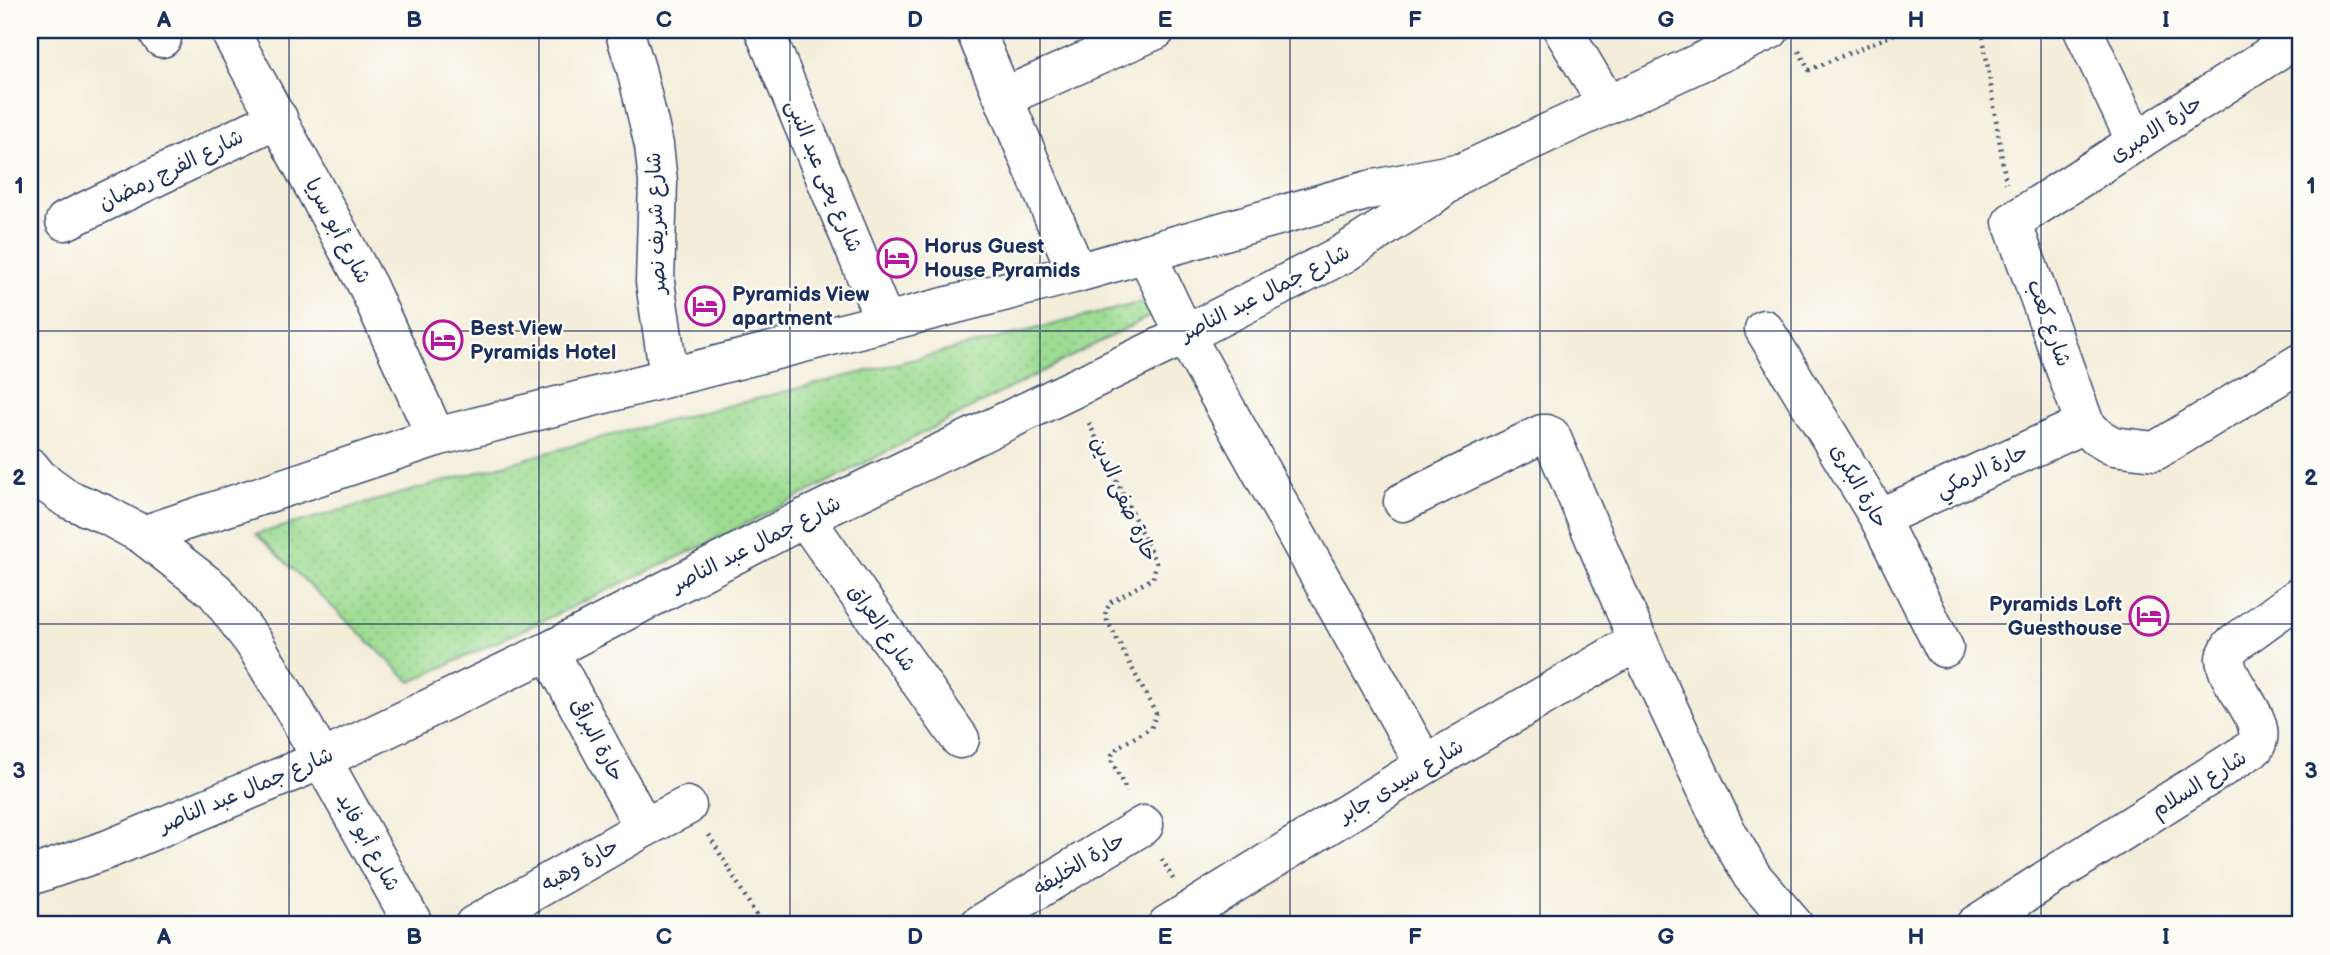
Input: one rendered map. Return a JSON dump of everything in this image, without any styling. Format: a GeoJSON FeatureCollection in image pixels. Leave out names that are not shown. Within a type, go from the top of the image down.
{"type":"FeatureCollection","features":[{"type":"Feature","properties":{"kind":"street","name":"شارع أبو سريا"},"geometry":{"type":"LineString","coordinates":[[229,30],[368,287],[436,438]]}},
{"type":"Feature","properties":{"kind":"street","name":"شارع شريف نصر"},"geometry":{"type":"LineString","coordinates":[[624,30],[654,145],[658,181],[655,282],[669,377]]}},
{"type":"Feature","properties":{"kind":"street","name":"شارع يحى عبد النبى"},"geometry":{"type":"LineString","coordinates":[[764,30],[885,322]]}},
{"type":"Feature","properties":{"kind":"street"},"geometry":{"type":"LineString","coordinates":[[975,30],[1077,273]]}},
{"type":"Feature","properties":{"kind":"street"},"geometry":{"type":"LineString","coordinates":[[1004,97],[1156,30]]}},
{"type":"Feature","properties":{"kind":"street"},"geometry":{"type":"LineString","coordinates":[[1563,30],[1607,104]]}},
{"type":"Feature","properties":{"kind":"street"},"geometry":{"type":"LineString","coordinates":[[2083,30],[2136,142]]}},
{"type":"Feature","properties":{"kind":"street","name":"شارع جمال عبد الناصر"},"geometry":{"type":"LineString","coordinates":[[30,876],[109,849],[321,760],[550,651],[805,518],[1185,335],[1343,254],[1425,201],[1463,172],[1607,104],[1782,35]]}},
{"type":"Feature","properties":{"kind":"street","name":"حارة الامبرى"},"geometry":{"type":"LineString","coordinates":[[2012,222],[2300,36]]}},
{"type":"Feature","properties":{"kind":"street","name":"شارع الفرج رمضان"},"geometry":{"type":"LineString","coordinates":[[65,221],[278,118]]}},
{"type":"Feature","properties":{"kind":"street","name":"شارع جمال عبد الناصر"},"geometry":{"type":"LineString","coordinates":[[143,536],[436,438],[1077,273],[1369,190],[1463,172]]}},
{"type":"Feature","properties":{"kind":"street","name":"شارع كعب"},"geometry":{"type":"LineString","coordinates":[[2012,222],[2085,424]]}},
{"type":"Feature","properties":{"kind":"street"},"geometry":{"type":"LineString","coordinates":[[1146,253],[1185,335],[1425,765]]}},
{"type":"Feature","properties":{"kind":"street","name":"حارة البكرى"},"geometry":{"type":"LineString","coordinates":[[1765,329],[1879,518],[1944,648]]}},
{"type":"Feature","properties":{"kind":"street"},"geometry":{"type":"LineString","coordinates":[[2085,424],[2097,437],[2112,446],[2155,451],[2298,369]]}},
{"type":"Feature","properties":{"kind":"street","name":"حارة الرمكي"},"geometry":{"type":"LineString","coordinates":[[1879,518],[2085,424]]}},
{"type":"Feature","properties":{"kind":"street"},"geometry":{"type":"LineString","coordinates":[[1403,502],[1542,435],[1551,436],[1638,641],[1737,851],[1752,876],[1794,925]]}},
{"type":"Feature","properties":{"kind":"street","name":"شارع أبو فايد"},"geometry":{"type":"LineString","coordinates":[[30,467],[39,478],[68,499],[104,514],[143,536],[215,591],[254,643],[414,925]]}},
{"type":"Feature","properties":{"kind":"street","name":"شارع العراق"},"geometry":{"type":"LineString","coordinates":[[805,518],[960,739]]}},
{"type":"Feature","properties":{"kind":"street","name":"شارع السلام"},"geometry":{"type":"LineString","coordinates":[[1975,925],[2255,747],[2260,737],[2258,725],[2228,671],[2225,658],[2231,646],[2300,596]]}},
{"type":"Feature","properties":{"kind":"street","name":"شارع سيدى جابر"},"geometry":{"type":"LineString","coordinates":[[1179,918],[1425,765],[1638,641]]}},
{"type":"Feature","properties":{"kind":"street","name":"حارة البراقى"},"geometry":{"type":"LineString","coordinates":[[550,651],[644,828]]}},
{"type":"Feature","properties":{"kind":"street","name":"حارة وهبه"},"geometry":{"type":"LineString","coordinates":[[474,925],[687,806]]}},
{"type":"Feature","properties":{"kind":"street","name":"حارة الخليفه"},"geometry":{"type":"LineString","coordinates":[[979,925],[1144,825]]}},
{"type":"Feature","properties":{"kind":"path"},"geometry":{"type":"LineString","coordinates":[[1782,35],[1810,70],[1904,30]]}},
{"type":"Feature","properties":{"kind":"path"},"geometry":{"type":"LineString","coordinates":[[1982,30],[2012,222]]}},
{"type":"Feature","properties":{"kind":"path","name":"حارة صفى الدين"},"geometry":{"type":"LineString","coordinates":[[1073,387],[1156,563],[1153,578],[1111,602],[1105,612],[1156,714],[1151,728],[1115,750],[1112,758],[1144,825],[1179,918]]}},
{"type":"Feature","properties":{"kind":"path"},"geometry":{"type":"LineString","coordinates":[[687,806],[694,809],[762,925]]}},
{"type":"Feature","properties":{"kind":"green space"},"geometry":{"type":"Polygon","coordinates":[[[1147,301],[1154,314],[719,538],[411,682],[256,534],[607,436],[1147,301]]]}},
{"type":"Feature","properties":{"kind":"place","name":"Horus Guest House Pyramids"},"geometry":{"type":"Point","coordinates":[897,258]}},
{"type":"Feature","properties":{"kind":"place","name":"Pyramids View apartment"},"geometry":{"type":"Point","coordinates":[705,306]}},
{"type":"Feature","properties":{"kind":"place","name":"Best View Pyramids Hotel"},"geometry":{"type":"Point","coordinates":[443,340]}},
{"type":"Feature","properties":{"kind":"place","name":"Pyramids Loft Guesthouse"},"geometry":{"type":"Point","coordinates":[2149,616]}}]}
